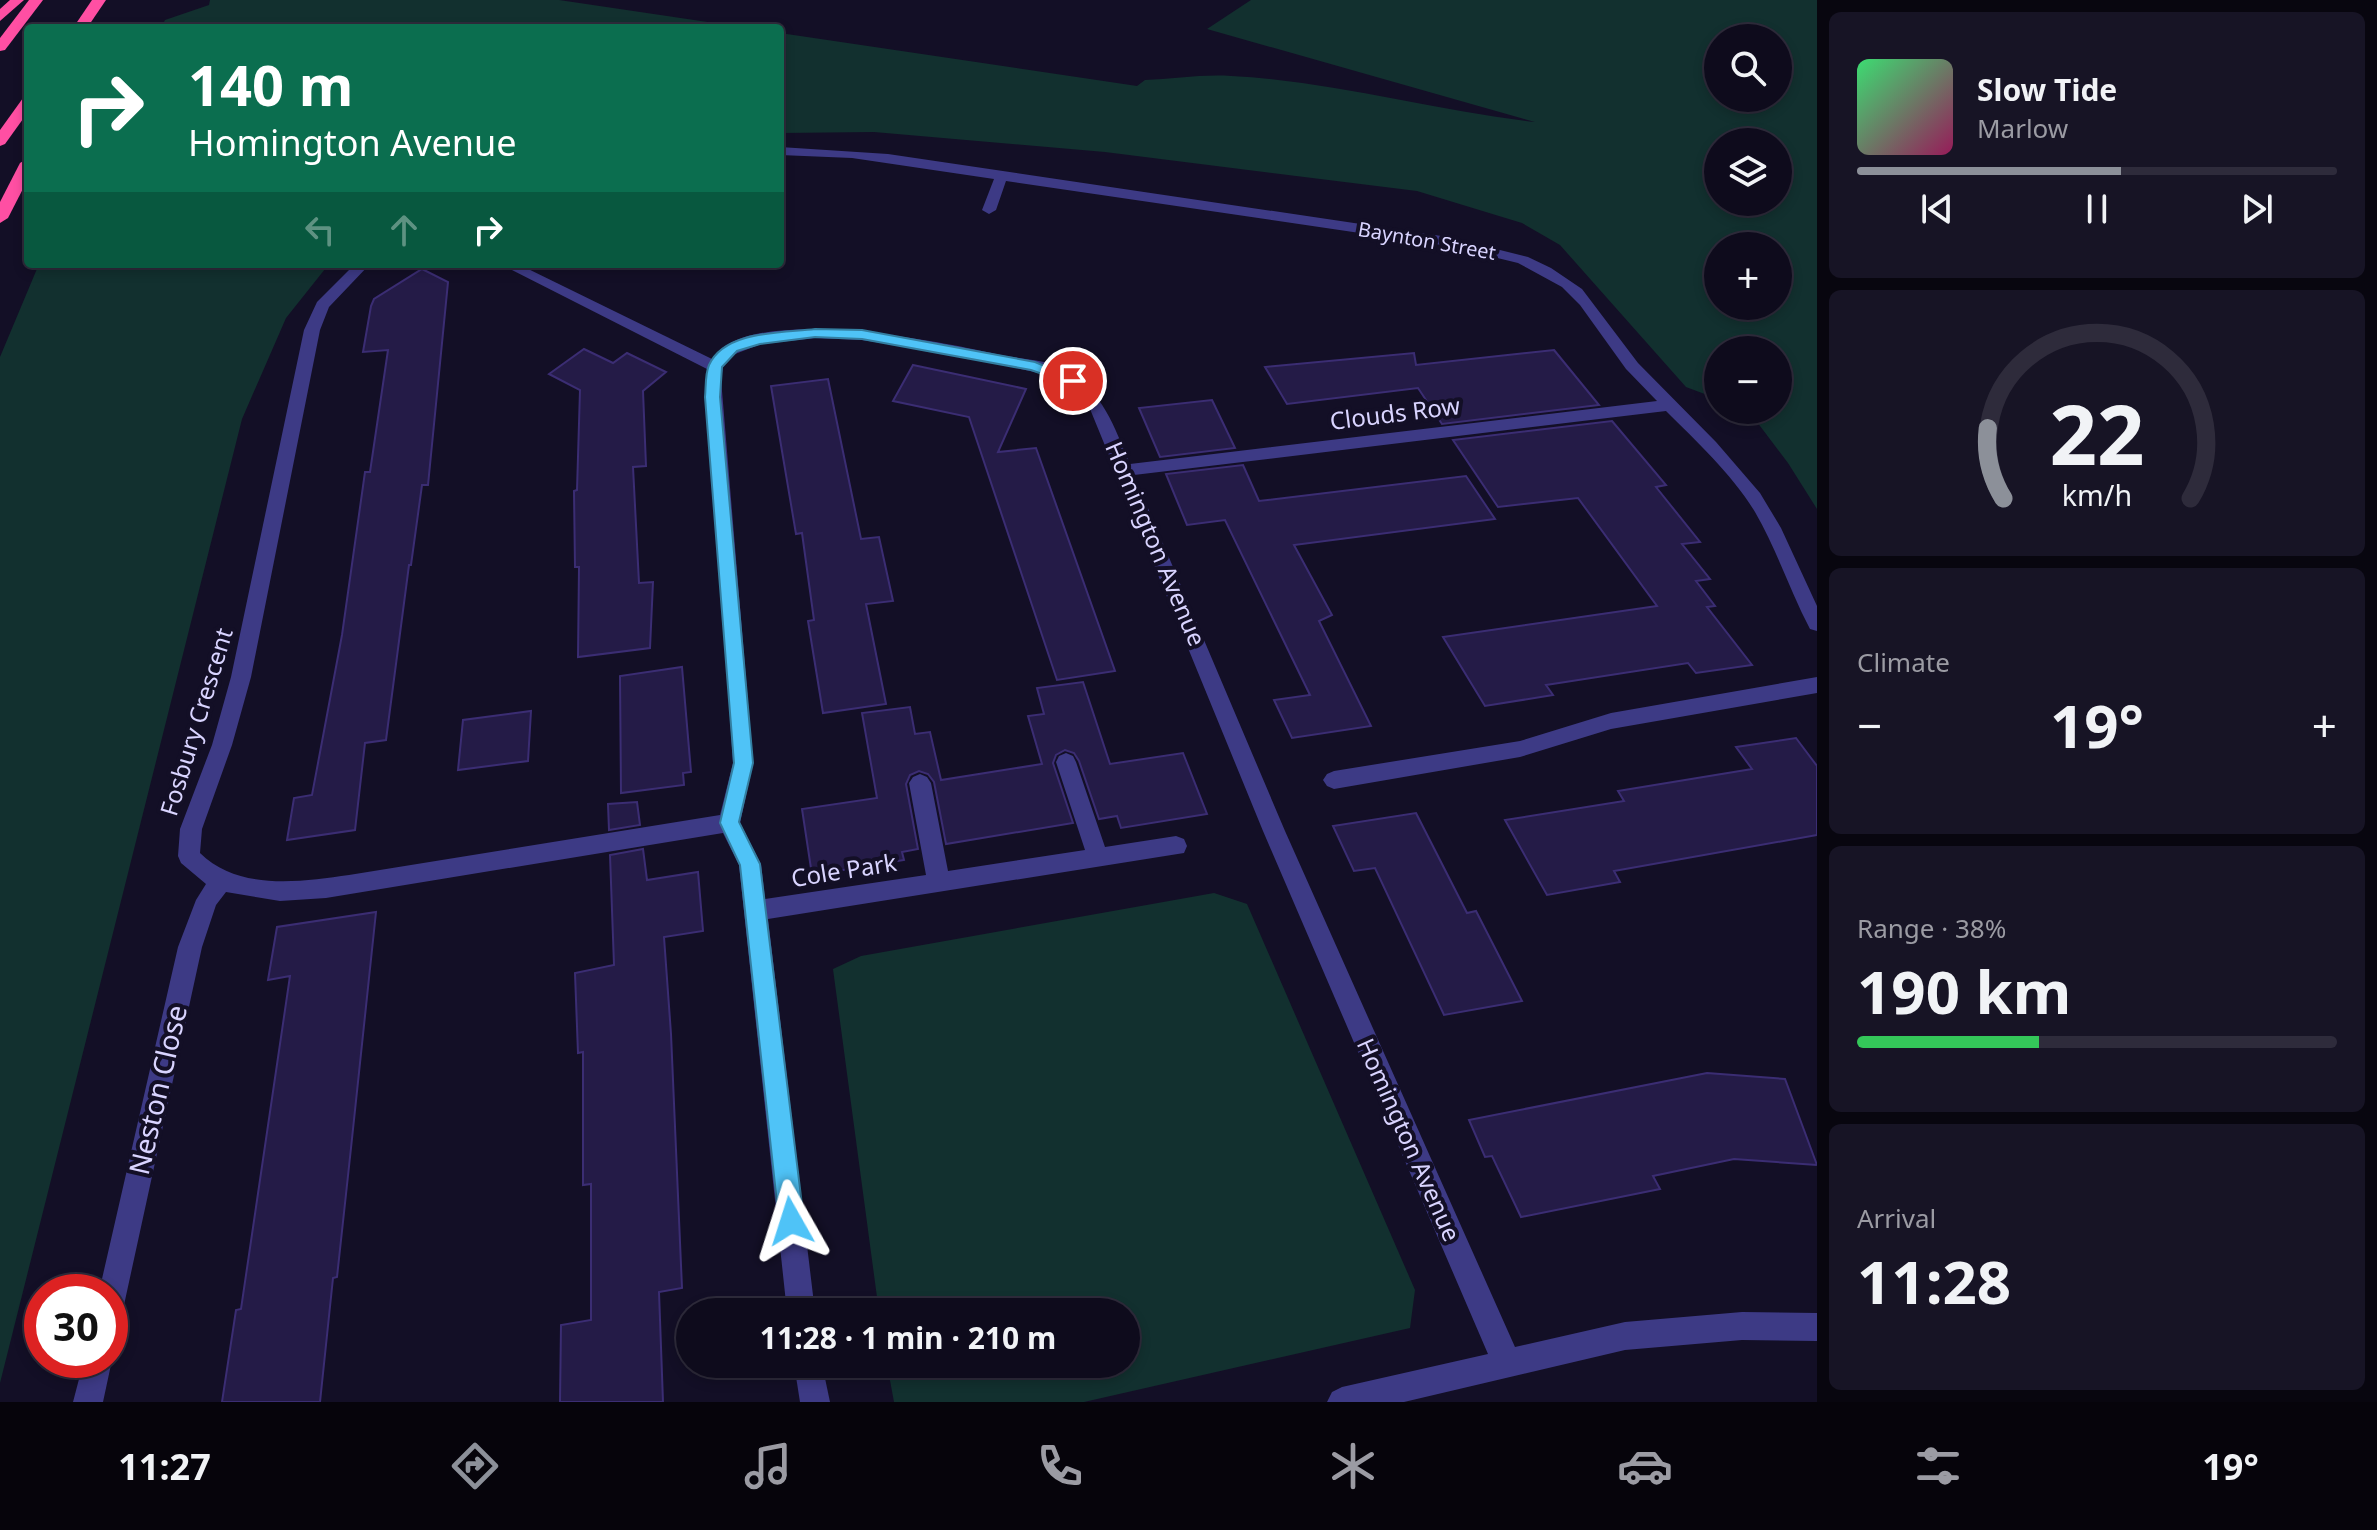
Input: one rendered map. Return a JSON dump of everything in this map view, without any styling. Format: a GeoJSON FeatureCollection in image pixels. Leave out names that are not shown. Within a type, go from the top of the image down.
{"type":"FeatureCollection","features":[{"type":"Feature","properties":{"kind":"highway"},"geometry":{"type":"LineString","coordinates":[[0,17],[17,0]]}},
{"type":"Feature","properties":{"kind":"highway"},"geometry":{"type":"LineString","coordinates":[[0,47],[36,0]]}},
{"type":"Feature","properties":{"kind":"highway"},"geometry":{"type":"LineString","coordinates":[[83,24],[101,0]]}},
{"type":"Feature","properties":{"kind":"highway"},"geometry":{"type":"LineString","coordinates":[[92,24],[101,0]]}},
{"type":"Feature","properties":{"kind":"highway"},"geometry":{"type":"LineString","coordinates":[[0,141],[24,107]]}},
{"type":"Feature","properties":{"kind":"highway"},"geometry":{"type":"LineString","coordinates":[[0,218],[24,171]]}},
{"type":"Feature","properties":{"kind":"street","name":"Baynton Street"},"geometry":{"type":"LineString","coordinates":[[784,151],[817,150],[884,156],[1001,178],[1266,213],[1465,245],[1542,269],[1569,286],[1587,304],[1632,366],[1725,461],[1755,499],[1817,624]]}},
{"type":"Feature","properties":{"kind":"street"},"geometry":{"type":"LineString","coordinates":[[989,210],[1001,178]]}},
{"type":"Feature","properties":{"kind":"street","name":"Fosbury Crescent"},"geometry":{"type":"LineString","coordinates":[[359,268],[322,305],[312,330],[241,677],[222,745],[191,829],[189,856],[205,874],[221,881],[259,889],[285,890],[355,884],[729,823]]}},
{"type":"Feature","properties":{"kind":"street"},"geometry":{"type":"LineString","coordinates":[[515,268],[715,367],[713,397],[743,763],[729,823],[750,864],[799,1298]]}},
{"type":"Feature","properties":{"kind":"street","name":"Homington Avenue"},"geometry":{"type":"LineString","coordinates":[[715,367],[724,353],[732,348],[758,340],[815,333],[901,339],[1035,366],[1058,372],[1087,392],[1125,470],[1280,845],[1507,1363]]}},
{"type":"Feature","properties":{"kind":"street","name":"Clouds Row"},"geometry":{"type":"LineString","coordinates":[[1125,470],[1670,405]]}},
{"type":"Feature","properties":{"kind":"street"},"geometry":{"type":"LineString","coordinates":[[1334,780],[1520,749],[1611,721],[1817,685]]}},
{"type":"Feature","properties":{"kind":"street"},"geometry":{"type":"LineString","coordinates":[[1066,762],[1098,858]]}},
{"type":"Feature","properties":{"kind":"street"},"geometry":{"type":"LineString","coordinates":[[920,783],[939,882]]}},
{"type":"Feature","properties":{"kind":"street","name":"Cole Park"},"geometry":{"type":"LineString","coordinates":[[756,911],[1176,846]]}},
{"type":"Feature","properties":{"kind":"street","name":"Neston Close"},"geometry":{"type":"LineString","coordinates":[[117,1274],[190,947],[207,900],[221,881]]}},
{"type":"Feature","properties":{"kind":"street"},"geometry":{"type":"LineString","coordinates":[[1342,1402],[1625,1336],[1742,1326],[1817,1327]]}},
{"type":"Feature","properties":{"kind":"street"},"geometry":{"type":"LineString","coordinates":[[88,1402],[94,1378]]}},
{"type":"Feature","properties":{"kind":"street"},"geometry":{"type":"LineString","coordinates":[[811,1378],[815,1402]]}},
{"type":"Feature","properties":{"kind":"green space"},"geometry":{"type":"Polygon","coordinates":[[[210,0],[559,0],[721,24],[163,24],[165,20],[209,5],[210,0]]]}},
{"type":"Feature","properties":{"kind":"green space"},"geometry":{"type":"Polygon","coordinates":[[[1251,0],[1817,0],[1817,509],[1759,424],[1792,424],[1792,336],[1704,336],[1704,394],[1686,387],[1560,245],[1522,223],[1417,191],[1105,152],[874,132],[784,133],[784,34],[1137,86],[1145,80],[1199,76],[1269,79],[1535,122],[1207,29],[1251,0]]]}},
{"type":"Feature","properties":{"kind":"green space"},"geometry":{"type":"Polygon","coordinates":[[[37,268],[326,268],[286,318],[242,419],[27,1274],[24,1274],[24,1287],[0,1383],[0,357],[37,268]]]}},
{"type":"Feature","properties":{"kind":"green space"},"geometry":{"type":"Polygon","coordinates":[[[1214,893],[1247,904],[1415,1290],[1410,1328],[1084,1402],[894,1402],[890,1378],[1140,1378],[1140,1298],[877,1298],[833,969],[861,956],[1214,893]]]}},
{"type":"Feature","properties":{"kind":"building"},"geometry":{"type":"Polygon","coordinates":[[[422,269],[448,282],[428,485],[422,485],[386,740],[365,743],[355,830],[287,840],[294,798],[312,795],[342,635],[365,472],[370,472],[388,350],[363,352],[371,306],[374,299],[422,269]]]}},
{"type":"Feature","properties":{"kind":"building"},"geometry":{"type":"Polygon","coordinates":[[[584,349],[613,363],[627,353],[666,372],[643,391],[646,466],[633,467],[639,583],[653,582],[650,648],[578,657],[579,567],[575,567],[574,491],[577,490],[580,390],[549,374],[584,349]]]}},
{"type":"Feature","properties":{"kind":"building"},"geometry":{"type":"Polygon","coordinates":[[[1554,350],[1599,405],[1442,424],[1418,388],[1287,404],[1265,367],[1414,353],[1416,365],[1554,350]]]}},
{"type":"Feature","properties":{"kind":"building"},"geometry":{"type":"Polygon","coordinates":[[[913,365],[1026,389],[998,452],[1036,448],[1115,671],[1057,680],[969,417],[893,401],[913,365]]]}},
{"type":"Feature","properties":{"kind":"building"},"geometry":{"type":"Polygon","coordinates":[[[828,379],[861,539],[879,537],[893,601],[866,604],[886,704],[823,713],[808,621],[814,620],[802,533],[796,534],[771,386],[828,379]]]}},
{"type":"Feature","properties":{"kind":"building"},"geometry":{"type":"Polygon","coordinates":[[[1212,400],[1235,448],[1160,457],[1139,408],[1212,400]]]}},
{"type":"Feature","properties":{"kind":"building"},"geometry":{"type":"Polygon","coordinates":[[[1612,421],[1666,485],[1656,487],[1700,542],[1682,544],[1710,579],[1696,581],[1715,606],[1707,607],[1752,665],[1696,673],[1688,663],[1546,685],[1553,695],[1485,706],[1443,637],[1657,606],[1578,498],[1498,507],[1453,440],[1612,421]]]}},
{"type":"Feature","properties":{"kind":"building"},"geometry":{"type":"Polygon","coordinates":[[[1243,465],[1259,501],[1466,476],[1495,519],[1294,545],[1332,615],[1319,621],[1371,726],[1292,738],[1274,700],[1310,695],[1225,520],[1187,525],[1166,474],[1243,465]]]}},
{"type":"Feature","properties":{"kind":"building"},"geometry":{"type":"Polygon","coordinates":[[[682,667],[691,772],[683,773],[684,785],[621,793],[620,676],[682,667]]]}},
{"type":"Feature","properties":{"kind":"building"},"geometry":{"type":"Polygon","coordinates":[[[1083,682],[1110,764],[1183,753],[1207,814],[1121,828],[1117,816],[1099,819],[1079,761],[1074,753],[1065,750],[1056,755],[1053,763],[1073,823],[946,844],[934,782],[928,774],[919,771],[910,775],[906,784],[918,849],[902,852],[904,860],[812,875],[802,809],[877,798],[862,713],[910,707],[915,734],[930,732],[941,780],[1042,764],[1028,716],[1044,714],[1037,688],[1083,682]]]}},
{"type":"Feature","properties":{"kind":"building"},"geometry":{"type":"Polygon","coordinates":[[[531,711],[528,761],[458,770],[463,720],[531,711]]]}},
{"type":"Feature","properties":{"kind":"building"},"geometry":{"type":"Polygon","coordinates":[[[1796,738],[1817,766],[1817,835],[1614,871],[1620,882],[1547,895],[1505,820],[1624,801],[1618,791],[1752,769],[1736,747],[1796,738]]]}},
{"type":"Feature","properties":{"kind":"building"},"geometry":{"type":"Polygon","coordinates":[[[637,802],[640,825],[609,830],[608,804],[637,802]]]}},
{"type":"Feature","properties":{"kind":"building"},"geometry":{"type":"Polygon","coordinates":[[[1416,813],[1467,913],[1476,911],[1522,1001],[1444,1015],[1375,868],[1354,871],[1333,826],[1416,813]]]}},
{"type":"Feature","properties":{"kind":"building"},"geometry":{"type":"Polygon","coordinates":[[[643,849],[647,880],[698,872],[703,931],[664,937],[682,1288],[659,1292],[663,1402],[560,1402],[561,1325],[591,1320],[591,1184],[583,1185],[583,1052],[578,1053],[575,973],[614,965],[610,855],[643,849]]]}},
{"type":"Feature","properties":{"kind":"building"},"geometry":{"type":"Polygon","coordinates":[[[376,912],[337,1277],[333,1278],[320,1402],[222,1402],[236,1310],[241,1309],[290,976],[268,980],[277,927],[376,912]]]}},
{"type":"Feature","properties":{"kind":"building"},"geometry":{"type":"Polygon","coordinates":[[[1707,1073],[1785,1079],[1817,1165],[1734,1159],[1653,1176],[1660,1189],[1521,1217],[1492,1156],[1485,1157],[1469,1120],[1707,1073]]]}},
{"type":"Feature","properties":{"kind":"route"},"geometry":{"type":"LineString","coordinates":[[791,1221],[750,864],[729,823],[741,784],[743,763],[713,397],[715,367],[724,353],[732,348],[758,340],[815,333],[901,339],[1035,366],[1058,372],[1073,381]]}}]}
